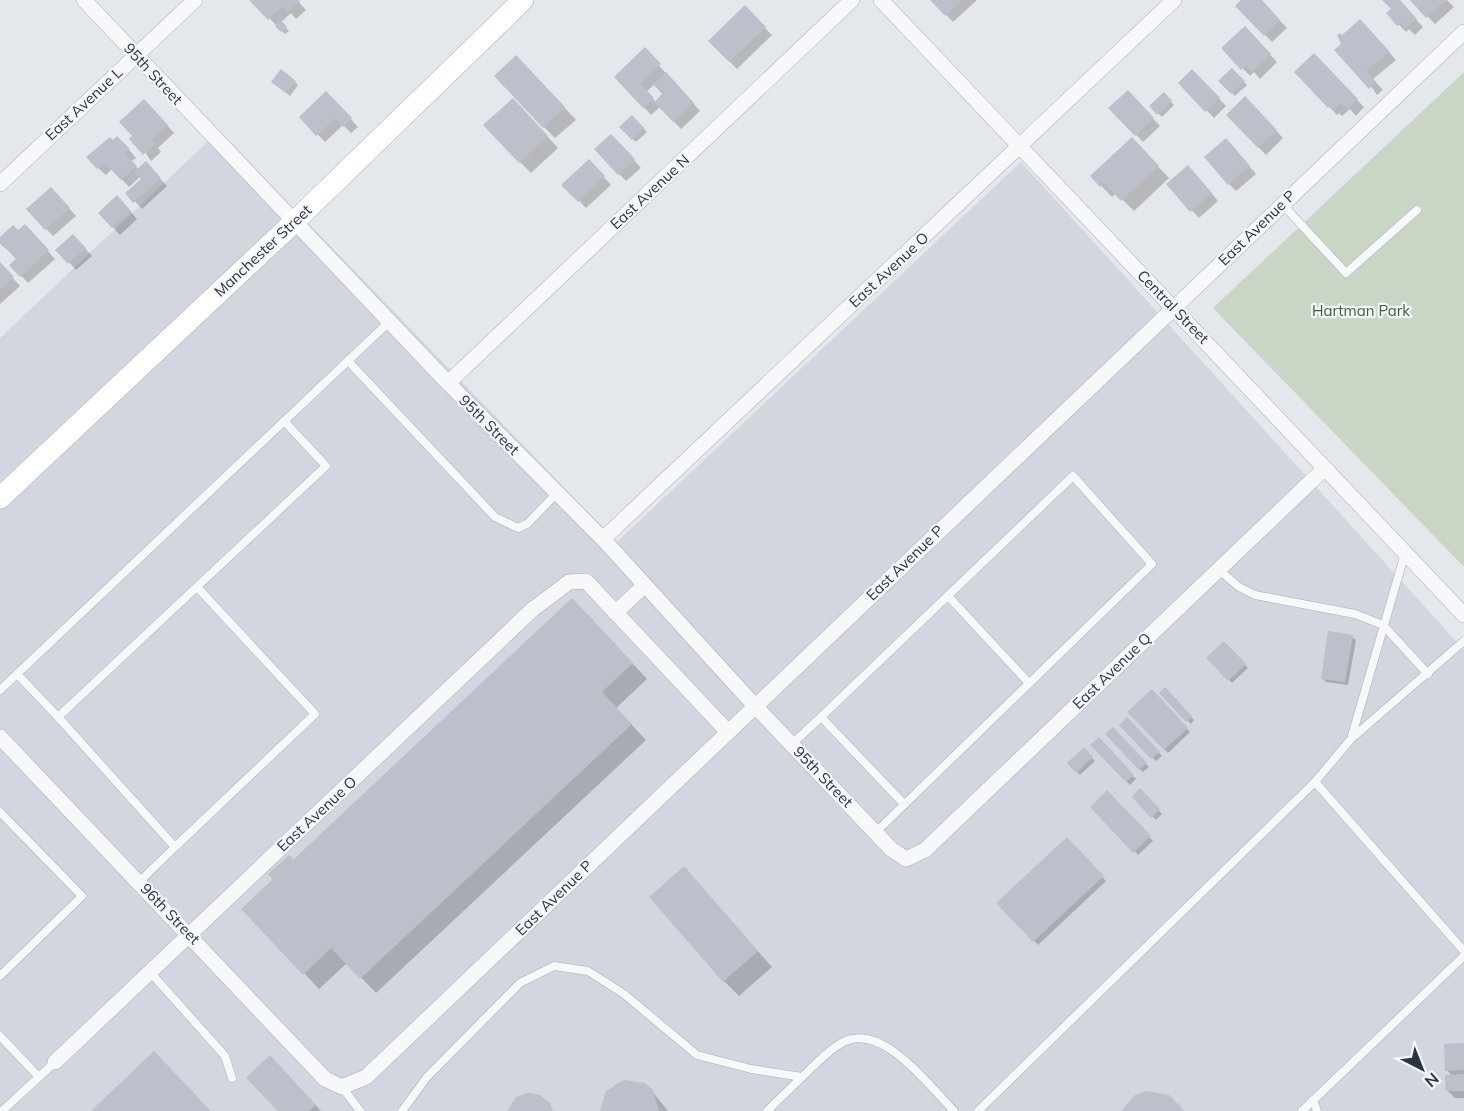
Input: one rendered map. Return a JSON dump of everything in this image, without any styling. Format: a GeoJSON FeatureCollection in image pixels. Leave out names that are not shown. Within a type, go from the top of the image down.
{"type":"FeatureCollection","features":[{"type":"Feature","properties":{"kind":"street","name":"95th Street"},"geometry":{"type":"LineString","coordinates":[[84,0],[389,322],[603,539],[756,706],[894,850]]}},
{"type":"Feature","properties":{"kind":"street","name":"East Avenue L"},"geometry":{"type":"LineString","coordinates":[[0,184],[195,0]]}},
{"type":"Feature","properties":{"kind":"street","name":"Manchester Street"},"geometry":{"type":"LineString","coordinates":[[0,498],[294,222],[523,0]]}},
{"type":"Feature","properties":{"kind":"street","name":"East Avenue N"},"geometry":{"type":"LineString","coordinates":[[448,383],[852,0]]}},
{"type":"Feature","properties":{"kind":"street","name":"Central Street"},"geometry":{"type":"LineString","coordinates":[[881,0],[1019,147],[1174,306],[1464,615]]}},
{"type":"Feature","properties":{"kind":"street","name":"East Avenue O"},"geometry":{"type":"LineString","coordinates":[[603,539],[1174,0]]}},
{"type":"Feature","properties":{"kind":"street","name":"East Avenue P"},"geometry":{"type":"LineString","coordinates":[[342,1087],[366,1077],[1464,32]]}},
{"type":"Feature","properties":{"kind":"street","name":"East Avenue Q"},"geometry":{"type":"LineString","coordinates":[[894,850],[906,859],[925,850],[1325,468]]}},
{"type":"Feature","properties":{"kind":"street","name":"East Avenue O"},"geometry":{"type":"LineString","coordinates":[[55,1062],[533,609],[570,582],[586,581],[615,612]]}},
{"type":"Feature","properties":{"kind":"street"},"geometry":{"type":"LineString","coordinates":[[644,586],[615,612],[728,732]]}},
{"type":"Feature","properties":{"kind":"street","name":"96th Street"},"geometry":{"type":"LineString","coordinates":[[0,737],[325,1079],[342,1087]]}},
{"type":"Feature","properties":{"kind":"lane"},"geometry":{"type":"LineString","coordinates":[[1282,204],[1346,273],[1417,210]]}},
{"type":"Feature","properties":{"kind":"lane"},"geometry":{"type":"LineString","coordinates":[[0,690],[389,322]]}},
{"type":"Feature","properties":{"kind":"lane"},"geometry":{"type":"LineString","coordinates":[[348,361],[495,517],[518,528],[527,524],[557,493]]}},
{"type":"Feature","properties":{"kind":"lane"},"geometry":{"type":"LineString","coordinates":[[58,717],[326,466],[284,421]]}},
{"type":"Feature","properties":{"kind":"lane"},"geometry":{"type":"LineString","coordinates":[[792,744],[1073,476],[1152,564],[876,832]]}},
{"type":"Feature","properties":{"kind":"lane"},"geometry":{"type":"LineString","coordinates":[[1351,739],[1405,551]]}},
{"type":"Feature","properties":{"kind":"lane"},"geometry":{"type":"LineString","coordinates":[[1219,570],[1239,587],[1255,595],[1355,614],[1383,625],[1428,674]]}},
{"type":"Feature","properties":{"kind":"lane"},"geometry":{"type":"LineString","coordinates":[[139,882],[315,714],[197,587]]}},
{"type":"Feature","properties":{"kind":"lane"},"geometry":{"type":"LineString","coordinates":[[948,596],[1028,682]]}},
{"type":"Feature","properties":{"kind":"lane"},"geometry":{"type":"LineString","coordinates":[[978,1111],[1315,782],[1351,739],[1464,641]]}},
{"type":"Feature","properties":{"kind":"lane"},"geometry":{"type":"LineString","coordinates":[[17,674],[175,847]]}},
{"type":"Feature","properties":{"kind":"lane"},"geometry":{"type":"LineString","coordinates":[[821,717],[904,804]]}},
{"type":"Feature","properties":{"kind":"lane"},"geometry":{"type":"LineString","coordinates":[[1315,782],[1464,951]]}},
{"type":"Feature","properties":{"kind":"lane"},"geometry":{"type":"LineString","coordinates":[[0,812],[82,896],[0,976]]}},
{"type":"Feature","properties":{"kind":"lane"},"geometry":{"type":"LineString","coordinates":[[1302,1111],[1464,956]]}},
{"type":"Feature","properties":{"kind":"lane"},"geometry":{"type":"LineString","coordinates":[[402,1111],[427,1077],[520,983],[554,966],[588,971],[624,994],[697,1055],[751,1069],[802,1077]]}},
{"type":"Feature","properties":{"kind":"lane"},"geometry":{"type":"LineString","coordinates":[[150,972],[225,1056],[232,1078]]}},
{"type":"Feature","properties":{"kind":"lane"},"geometry":{"type":"LineString","coordinates":[[0,1036],[39,1077]]}},
{"type":"Feature","properties":{"kind":"lane"},"geometry":{"type":"LineString","coordinates":[[767,1111],[842,1042],[868,1037],[894,1050],[954,1111]]}},
{"type":"Feature","properties":{"kind":"lane"},"geometry":{"type":"LineString","coordinates":[[2,1111],[55,1062]]}},
{"type":"Feature","properties":{"kind":"lane"},"geometry":{"type":"LineString","coordinates":[[342,1087],[360,1111]]}},
{"type":"Feature","properties":{"kind":"lane"},"geometry":{"type":"LineString","coordinates":[[1313,1100],[1317,1111]]}},
{"type":"Feature","properties":{"kind":"shaded area"},"geometry":{"type":"Polygon","coordinates":[[[219,131],[617,542],[1021,162],[1464,650],[1464,1111],[0,1111],[0,338],[219,131]]]}},
{"type":"Feature","properties":{"kind":"green space","name":"Hartman Park"},"geometry":{"type":"Polygon","coordinates":[[[1464,72],[1464,567],[1213,308],[1464,72]]]}},
{"type":"Feature","properties":{"kind":"building"},"geometry":{"type":"Polygon","coordinates":[[[249,0],[300,1],[288,12],[283,6],[268,20],[249,0]]]}},
{"type":"Feature","properties":{"kind":"building"},"geometry":{"type":"Polygon","coordinates":[[[930,0],[962,0],[945,16],[930,0]]]}},
{"type":"Feature","properties":{"kind":"building"},"geometry":{"type":"Polygon","coordinates":[[[1241,0],[1262,0],[1280,20],[1264,36],[1235,6],[1241,0]]]}},
{"type":"Feature","properties":{"kind":"building"},"geometry":{"type":"Polygon","coordinates":[[[1382,0],[1400,0],[1417,19],[1406,28],[1401,23],[1397,26],[1386,13],[1391,9],[1382,0]]]}},
{"type":"Feature","properties":{"kind":"building"},"geometry":{"type":"Polygon","coordinates":[[[1410,0],[1446,0],[1426,18],[1410,0]]]}},
{"type":"Feature","properties":{"kind":"building"},"geometry":{"type":"Polygon","coordinates":[[[745,5],[766,27],[729,62],[708,41],[745,5]]]}},
{"type":"Feature","properties":{"kind":"building"},"geometry":{"type":"Polygon","coordinates":[[[1360,19],[1390,52],[1366,71],[1376,82],[1369,89],[1334,50],[1341,44],[1337,35],[1340,33],[1342,35],[1360,19]]]}},
{"type":"Feature","properties":{"kind":"building"},"geometry":{"type":"Polygon","coordinates":[[[281,20],[287,27],[281,32],[275,26],[281,20]]]}},
{"type":"Feature","properties":{"kind":"building"},"geometry":{"type":"Polygon","coordinates":[[[1245,26],[1271,54],[1252,72],[1246,65],[1241,70],[1221,48],[1245,26]]]}},
{"type":"Feature","properties":{"kind":"building"},"geometry":{"type":"Polygon","coordinates":[[[645,47],[661,64],[640,83],[654,98],[643,108],[614,77],[645,47]]]}},
{"type":"Feature","properties":{"kind":"building"},"geometry":{"type":"Polygon","coordinates":[[[1314,53],[1358,99],[1348,109],[1341,103],[1334,110],[1331,106],[1328,108],[1294,72],[1314,53]]]}},
{"type":"Feature","properties":{"kind":"building"},"geometry":{"type":"Polygon","coordinates":[[[516,55],[565,107],[543,128],[494,76],[516,55]]]}},
{"type":"Feature","properties":{"kind":"building"},"geometry":{"type":"Polygon","coordinates":[[[1232,68],[1245,81],[1231,94],[1218,81],[1232,68]]]}},
{"type":"Feature","properties":{"kind":"building"},"geometry":{"type":"Polygon","coordinates":[[[281,69],[296,81],[286,93],[271,82],[281,69]]]}},
{"type":"Feature","properties":{"kind":"building"},"geometry":{"type":"Polygon","coordinates":[[[1192,69],[1220,98],[1205,112],[1178,83],[1192,69]]]}},
{"type":"Feature","properties":{"kind":"building"},"geometry":{"type":"Polygon","coordinates":[[[666,72],[694,103],[673,122],[654,102],[662,94],[653,84],[666,72]]]}},
{"type":"Feature","properties":{"kind":"building"},"geometry":{"type":"Polygon","coordinates":[[[1128,90],[1154,118],[1135,136],[1108,108],[1128,90]]]}},
{"type":"Feature","properties":{"kind":"building"},"geometry":{"type":"Polygon","coordinates":[[[326,91],[352,118],[343,127],[335,119],[316,136],[299,117],[326,91]]]}},
{"type":"Feature","properties":{"kind":"building"},"geometry":{"type":"Polygon","coordinates":[[[1164,92],[1172,101],[1157,115],[1149,106],[1164,92]]]}},
{"type":"Feature","properties":{"kind":"building"},"geometry":{"type":"Polygon","coordinates":[[[1245,96],[1277,130],[1258,148],[1226,115],[1245,96]]]}},
{"type":"Feature","properties":{"kind":"building"},"geometry":{"type":"Polygon","coordinates":[[[513,98],[548,136],[519,163],[483,125],[513,98]]]}},
{"type":"Feature","properties":{"kind":"building"},"geometry":{"type":"Polygon","coordinates":[[[144,99],[168,125],[151,140],[155,144],[143,155],[129,139],[132,136],[119,122],[144,99]]]}},
{"type":"Feature","properties":{"kind":"building"},"geometry":{"type":"Polygon","coordinates":[[[632,115],[644,128],[632,140],[619,127],[632,115]]]}},
{"type":"Feature","properties":{"kind":"building"},"geometry":{"type":"Polygon","coordinates":[[[611,134],[635,159],[618,175],[594,149],[611,134]]]}},
{"type":"Feature","properties":{"kind":"building"},"geometry":{"type":"Polygon","coordinates":[[[117,136],[130,149],[125,154],[137,166],[121,180],[104,162],[97,169],[86,157],[110,137],[113,140],[117,136]]]}},
{"type":"Feature","properties":{"kind":"building"},"geometry":{"type":"Polygon","coordinates":[[[1132,137],[1159,166],[1121,201],[1104,183],[1100,187],[1090,176],[1132,137]]]}},
{"type":"Feature","properties":{"kind":"building"},"geometry":{"type":"Polygon","coordinates":[[[1226,138],[1250,166],[1228,185],[1204,157],[1226,138]]]}},
{"type":"Feature","properties":{"kind":"building"},"geometry":{"type":"Polygon","coordinates":[[[589,159],[605,176],[578,202],[561,185],[589,159]]]}},
{"type":"Feature","properties":{"kind":"building"},"geometry":{"type":"Polygon","coordinates":[[[146,161],[161,178],[133,203],[125,193],[141,179],[134,172],[146,161]]]}},
{"type":"Feature","properties":{"kind":"building"},"geometry":{"type":"Polygon","coordinates":[[[1188,165],[1212,193],[1190,212],[1166,184],[1188,165]]]}},
{"type":"Feature","properties":{"kind":"building"},"geometry":{"type":"Polygon","coordinates":[[[51,187],[70,208],[45,230],[26,209],[51,187]]]}},
{"type":"Feature","properties":{"kind":"building"},"geometry":{"type":"Polygon","coordinates":[[[117,195],[131,211],[112,228],[98,213],[117,195]]]}},
{"type":"Feature","properties":{"kind":"building"},"geometry":{"type":"Polygon","coordinates":[[[25,224],[49,250],[20,277],[9,265],[17,258],[0,244],[0,237],[13,225],[18,230],[25,224]]]}},
{"type":"Feature","properties":{"kind":"building"},"geometry":{"type":"Polygon","coordinates":[[[73,234],[86,248],[68,264],[55,250],[73,234]]]}},
{"type":"Feature","properties":{"kind":"building"},"geometry":{"type":"Polygon","coordinates":[[[0,262],[14,277],[0,290],[0,262]]]}},
{"type":"Feature","properties":{"kind":"building"},"geometry":{"type":"Polygon","coordinates":[[[572,598],[633,663],[602,692],[632,724],[360,979],[331,948],[303,975],[241,909],[273,879],[268,874],[289,855],[294,859],[572,598]]]}},
{"type":"Feature","properties":{"kind":"building"},"geometry":{"type":"Polygon","coordinates":[[[1328,631],[1353,635],[1345,682],[1321,679],[1328,631]]]}},
{"type":"Feature","properties":{"kind":"building"},"geometry":{"type":"Polygon","coordinates":[[[1224,641],[1246,664],[1228,681],[1206,658],[1224,641]]]}},
{"type":"Feature","properties":{"kind":"building"},"geometry":{"type":"Polygon","coordinates":[[[1165,687],[1192,716],[1186,722],[1159,693],[1165,687]]]}},
{"type":"Feature","properties":{"kind":"building"},"geometry":{"type":"Polygon","coordinates":[[[1152,689],[1188,728],[1164,750],[1127,712],[1152,689]]]}},
{"type":"Feature","properties":{"kind":"building"},"geometry":{"type":"Polygon","coordinates":[[[1127,717],[1160,752],[1151,759],[1119,725],[1127,717]]]}},
{"type":"Feature","properties":{"kind":"building"},"geometry":{"type":"Polygon","coordinates":[[[1113,727],[1147,763],[1139,770],[1105,734],[1113,727]]]}},
{"type":"Feature","properties":{"kind":"building"},"geometry":{"type":"Polygon","coordinates":[[[1099,737],[1134,775],[1126,782],[1090,745],[1099,737]]]}},
{"type":"Feature","properties":{"kind":"building"},"geometry":{"type":"Polygon","coordinates":[[[1084,747],[1093,757],[1076,773],[1067,763],[1084,747]]]}},
{"type":"Feature","properties":{"kind":"building"},"geometry":{"type":"Polygon","coordinates":[[[1140,788],[1160,809],[1151,818],[1132,797],[1140,788]]]}},
{"type":"Feature","properties":{"kind":"building"},"geometry":{"type":"Polygon","coordinates":[[[1107,790],[1151,836],[1133,853],[1090,807],[1107,790]]]}},
{"type":"Feature","properties":{"kind":"building"},"geometry":{"type":"Polygon","coordinates":[[[1067,837],[1104,876],[1033,942],[996,903],[1067,837]]]}},
{"type":"Feature","properties":{"kind":"building"},"geometry":{"type":"Polygon","coordinates":[[[684,866],[758,951],[723,982],[649,897],[684,866]]]}},
{"type":"Feature","properties":{"kind":"building"},"geometry":{"type":"Polygon","coordinates":[[[1464,1043],[1464,1070],[1445,1071],[1444,1044],[1464,1043]]]}},
{"type":"Feature","properties":{"kind":"building"},"geometry":{"type":"Polygon","coordinates":[[[154,1051],[211,1111],[91,1111],[154,1051]]]}},
{"type":"Feature","properties":{"kind":"building"},"geometry":{"type":"Polygon","coordinates":[[[270,1055],[316,1105],[309,1111],[278,1111],[246,1078],[270,1055]]]}},
{"type":"Feature","properties":{"kind":"building"},"geometry":{"type":"Polygon","coordinates":[[[1464,1074],[1464,1091],[1446,1091],[1445,1075],[1464,1074]]]}},
{"type":"Feature","properties":{"kind":"building"},"geometry":{"type":"Polygon","coordinates":[[[624,1080],[645,1083],[653,1090],[659,1111],[600,1111],[606,1091],[624,1080]]]}},
{"type":"Feature","properties":{"kind":"building"},"geometry":{"type":"Polygon","coordinates":[[[1146,1091],[1169,1095],[1185,1111],[1121,1111],[1135,1095],[1146,1091]]]}},
{"type":"Feature","properties":{"kind":"building"},"geometry":{"type":"Polygon","coordinates":[[[528,1093],[540,1095],[550,1103],[553,1111],[507,1111],[516,1097],[528,1093]]]}}]}
